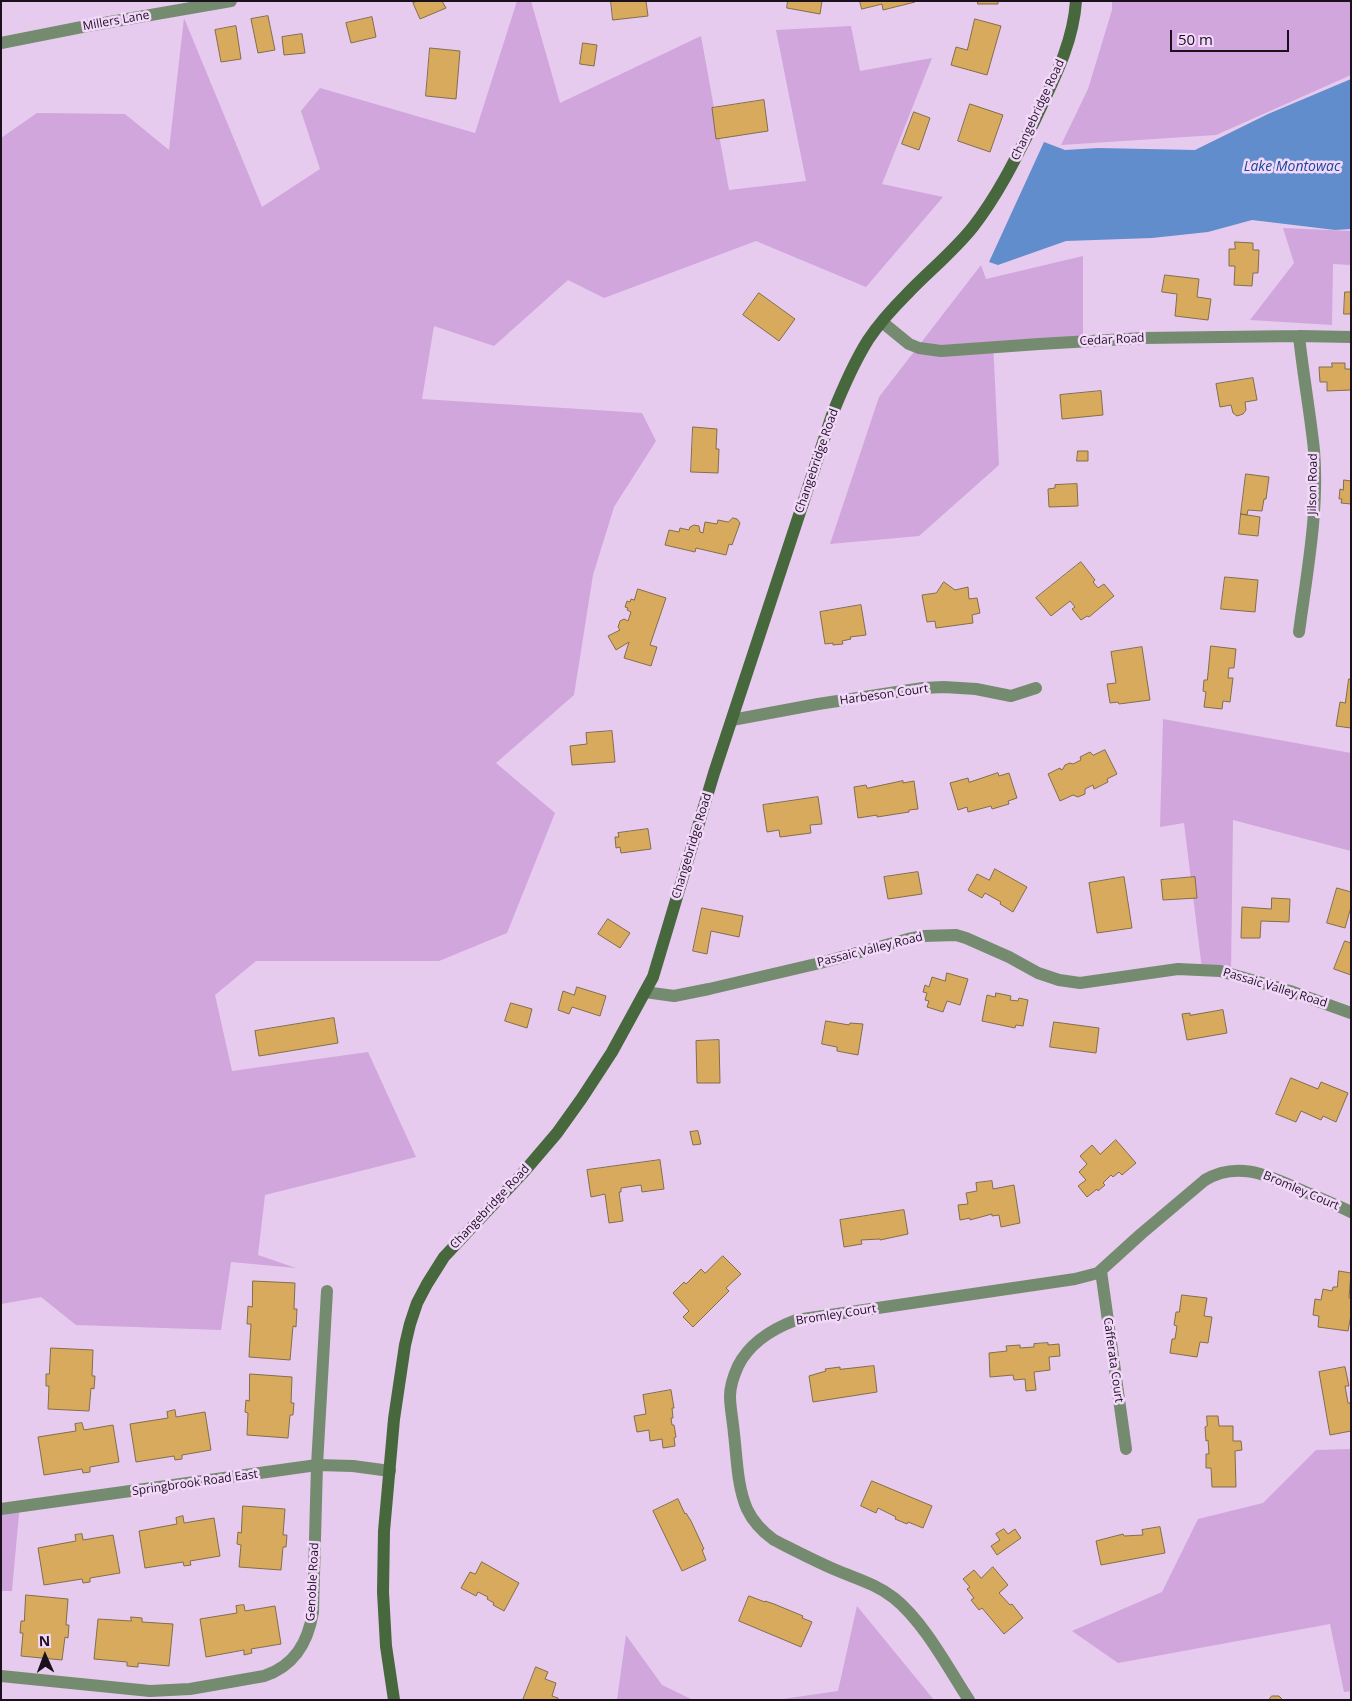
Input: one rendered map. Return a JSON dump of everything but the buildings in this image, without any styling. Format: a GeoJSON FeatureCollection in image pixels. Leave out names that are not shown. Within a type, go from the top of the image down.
{"type":"FeatureCollection","features":[{"type":"Feature","properties":{"kind":"main road","name":"Changebridge Road"},"geometry":{"type":"LineString","coordinates":[[394,1700],[386,1646],[383,1592],[384,1531],[394,1419],[405,1345],[415,1310],[427,1284],[444,1257],[522,1174],[557,1133],[612,1052],[653,977],[714,773],[832,415],[848,375],[868,339],[906,295],[953,250],[974,226],[998,190],[1019,152],[1058,71],[1069,40],[1076,1]]}},
{"type":"Feature","properties":{"kind":"street","name":"Millers Lane"},"geometry":{"type":"LineString","coordinates":[[1,44],[87,26],[231,1]]}},
{"type":"Feature","properties":{"kind":"street","name":"Cedar Road"},"geometry":{"type":"LineString","coordinates":[[882,322],[909,344],[919,348],[940,351],[1143,338],[1351,337]]}},
{"type":"Feature","properties":{"kind":"street","name":"Jilson Road"},"geometry":{"type":"LineString","coordinates":[[1298,336],[1314,451],[1311,537],[1299,632]]}},
{"type":"Feature","properties":{"kind":"street","name":"Harbeson Court"},"geometry":{"type":"LineString","coordinates":[[732,720],[818,704],[923,688],[976,689],[1011,696],[1036,688]]}},
{"type":"Feature","properties":{"kind":"street","name":"Passaic Valley Road"},"geometry":{"type":"LineString","coordinates":[[645,992],[674,996],[811,965],[908,939],[923,936],[956,936],[966,938],[1058,980],[1085,983],[1178,969],[1220,971],[1290,991],[1351,1013]]}},
{"type":"Feature","properties":{"kind":"street","name":"Bromley Court"},"geometry":{"type":"LineString","coordinates":[[969,1700],[929,1638],[911,1614],[895,1599],[868,1582],[837,1570],[774,1540],[758,1526],[746,1508],[741,1489],[730,1397],[734,1376],[744,1356],[763,1337],[776,1328],[796,1320],[1098,1273],[1205,1180],[1214,1174],[1225,1171],[1243,1171],[1268,1175],[1351,1212]]}},
{"type":"Feature","properties":{"kind":"street","name":"Cafferata Court"},"geometry":{"type":"LineString","coordinates":[[1101,1271],[1126,1449]]}},
{"type":"Feature","properties":{"kind":"street","name":"Genoble Road"},"geometry":{"type":"LineString","coordinates":[[1,1676],[136,1695],[150,1691],[190,1689],[264,1676],[284,1668],[296,1657],[309,1633],[314,1612],[317,1465],[327,1291]]}},
{"type":"Feature","properties":{"kind":"street","name":"Springbrook Road East"},"geometry":{"type":"LineString","coordinates":[[1,1509],[317,1465],[353,1466],[390,1471]]}},
{"type":"Feature","properties":{"kind":"shaded area"},"geometry":{"type":"Polygon","coordinates":[[[517,1],[531,1],[560,103],[701,36],[729,190],[806,181],[776,30],[851,26],[860,71],[932,58],[882,184],[943,197],[866,287],[756,241],[604,298],[568,280],[494,346],[434,326],[422,399],[642,413],[656,441],[614,507],[593,575],[574,695],[496,763],[555,813],[507,933],[439,961],[256,961],[215,995],[232,1071],[368,1052],[416,1157],[265,1195],[258,1255],[296,1268],[231,1262],[221,1330],[76,1325],[41,1297],[1,1304],[1,138],[37,113],[125,114],[169,150],[184,18],[262,207],[320,169],[301,111],[320,88],[475,133],[517,1]]]}},
{"type":"Feature","properties":{"kind":"shaded area"},"geometry":{"type":"Polygon","coordinates":[[[1112,1],[1351,1],[1351,75],[1216,135],[1061,145],[1088,89],[1112,10],[1112,1]]]}},
{"type":"Feature","properties":{"kind":"shaded area"},"geometry":{"type":"Polygon","coordinates":[[[1283,228],[1351,231],[1351,265],[1333,264],[1332,325],[1250,320],[1294,263],[1283,228]]]}},
{"type":"Feature","properties":{"kind":"shaded area"},"geometry":{"type":"Polygon","coordinates":[[[1083,256],[1083,338],[993,342],[999,465],[919,536],[830,544],[879,397],[981,265],[986,279],[1083,256]]]}},
{"type":"Feature","properties":{"kind":"shaded area"},"geometry":{"type":"Polygon","coordinates":[[[1163,719],[1351,753],[1351,851],[1233,820],[1231,972],[1202,969],[1184,823],[1160,827],[1163,719]]]}},
{"type":"Feature","properties":{"kind":"shaded area"},"geometry":{"type":"Polygon","coordinates":[[[1351,1449],[1351,1691],[1344,1692],[1330,1624],[1118,1663],[1072,1631],[1162,1592],[1198,1519],[1263,1503],[1316,1450],[1351,1449]]]}},
{"type":"Feature","properties":{"kind":"shaded area"},"geometry":{"type":"Polygon","coordinates":[[[20,1503],[12,1591],[1,1591],[1,1509],[20,1503]]]}},
{"type":"Feature","properties":{"kind":"shaded area"},"geometry":{"type":"Polygon","coordinates":[[[857,1606],[934,1700],[776,1700],[838,1691],[857,1606]]]}},
{"type":"Feature","properties":{"kind":"shaded area"},"geometry":{"type":"Polygon","coordinates":[[[626,1635],[662,1685],[693,1700],[617,1700],[626,1635]]]}},
{"type":"Feature","properties":{"kind":"water","name":"Lake Montowac"},"geometry":{"type":"Polygon","coordinates":[[[1351,79],[1351,229],[1335,230],[1252,220],[1208,232],[1152,238],[1066,241],[998,265],[989,262],[1044,142],[1065,150],[1098,148],[1195,150],[1268,114],[1351,79]]]}}]}
